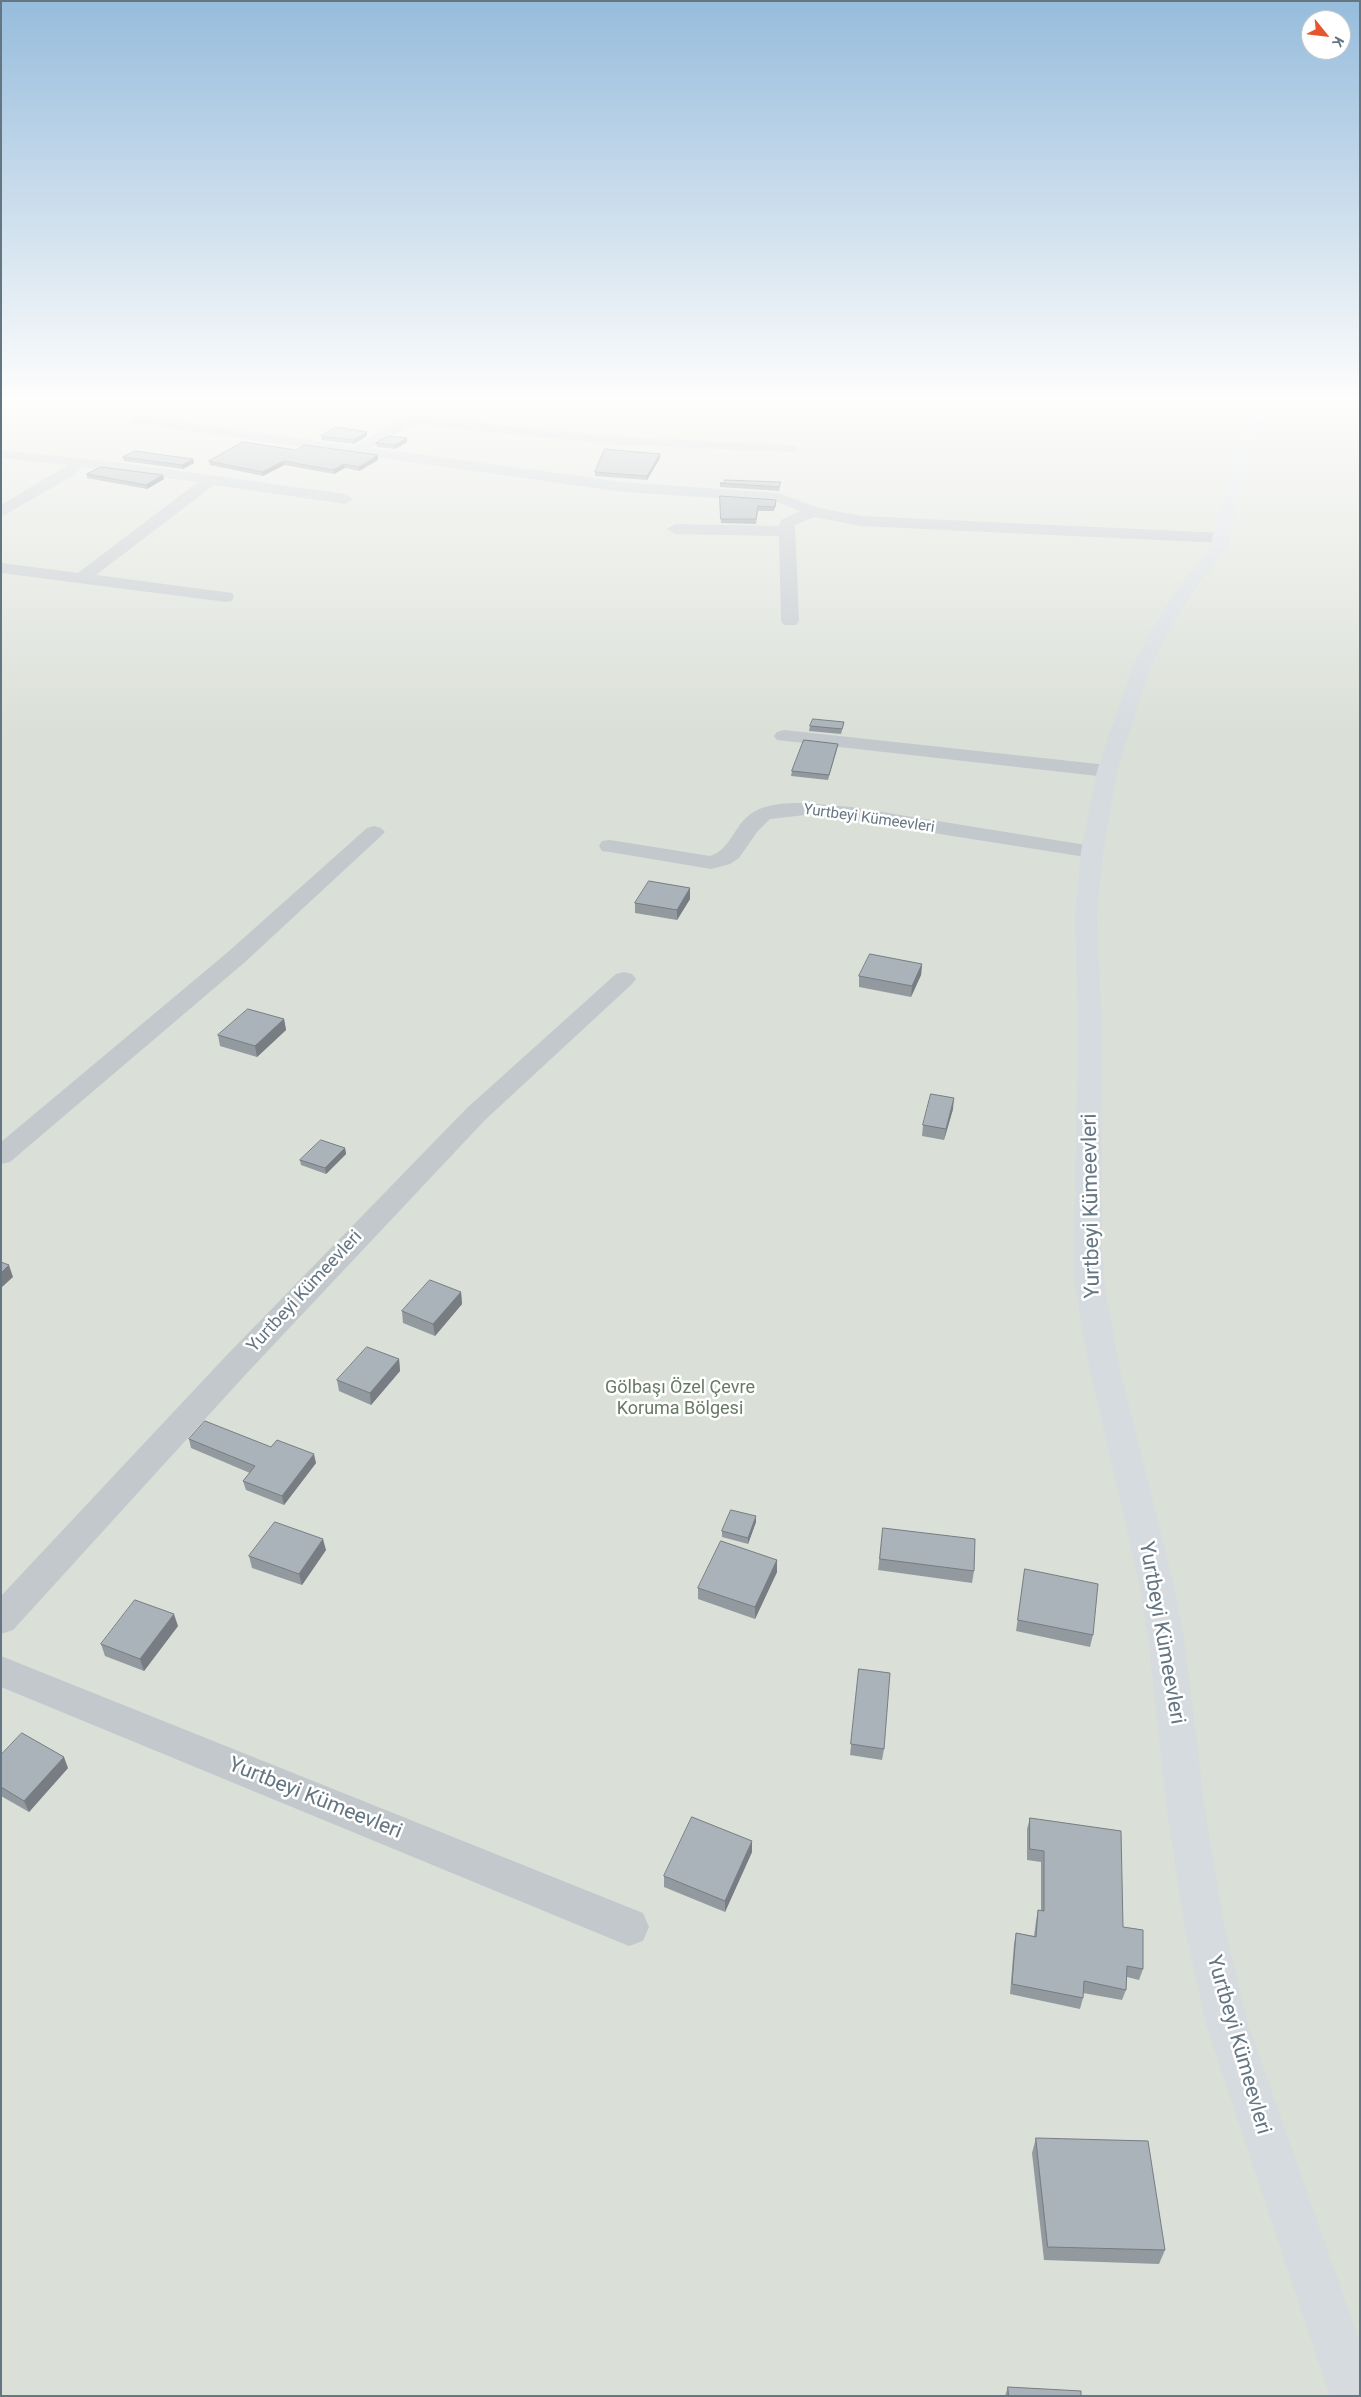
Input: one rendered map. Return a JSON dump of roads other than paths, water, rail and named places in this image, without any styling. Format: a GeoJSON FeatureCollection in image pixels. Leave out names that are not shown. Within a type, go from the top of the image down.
{"type":"FeatureCollection","features":[{"type":"Feature","properties":{"kind":"street"},"geometry":{"type":"LineString","coordinates":[[82,578],[169,512]]}},
{"type":"Feature","properties":{"kind":"street"},"geometry":{"type":"LineString","coordinates":[[790,621],[786,531],[790,520],[815,512],[861,521],[1222,538]]}},
{"type":"Feature","properties":{"kind":"street","name":"Yurtbeyi Kümeevleri"},"geometry":{"type":"LineString","coordinates":[[1228,512],[1222,538],[1214,558],[1184,592],[1158,634],[1140,670],[1107,771],[1092,852],[1086,915],[1090,1032],[1088,1246],[1090,1288],[1104,1366],[1156,1582],[1166,1638],[1186,1810],[1205,1929],[1227,2024],[1354,2396]]}},
{"type":"Feature","properties":{"kind":"street"},"geometry":{"type":"LineString","coordinates":[[675,529],[786,531]]}},
{"type":"Feature","properties":{"kind":"street"},"geometry":{"type":"LineString","coordinates":[[1,568],[226,597]]}},
{"type":"Feature","properties":{"kind":"street"},"geometry":{"type":"LineString","coordinates":[[784,736],[1107,771]]}},
{"type":"Feature","properties":{"kind":"street","name":"Yurtbeyi Kümeevleri"},"geometry":{"type":"LineString","coordinates":[[610,846],[711,863],[724,861],[737,848],[744,831],[754,820],[770,812],[789,809],[838,812],[1092,852]]}},
{"type":"Feature","properties":{"kind":"street"},"geometry":{"type":"LineString","coordinates":[[1,1156],[185,1002],[333,872],[374,832]]}},
{"type":"Feature","properties":{"kind":"street","name":"Yurtbeyi Kümeevleri"},"geometry":{"type":"LineString","coordinates":[[1,1620],[236,1365],[470,1120],[624,979]]}},
{"type":"Feature","properties":{"kind":"street","name":"Yurtbeyi Kümeevleri"},"geometry":{"type":"LineString","coordinates":[[1,1671],[629,1928]]}},
{"type":"Feature","properties":{"kind":"park label","name":"Gölbaşı Özel Çevre Koruma Bölgesi"},"geometry":{"type":"Point","coordinates":[680,1398]}}]}
